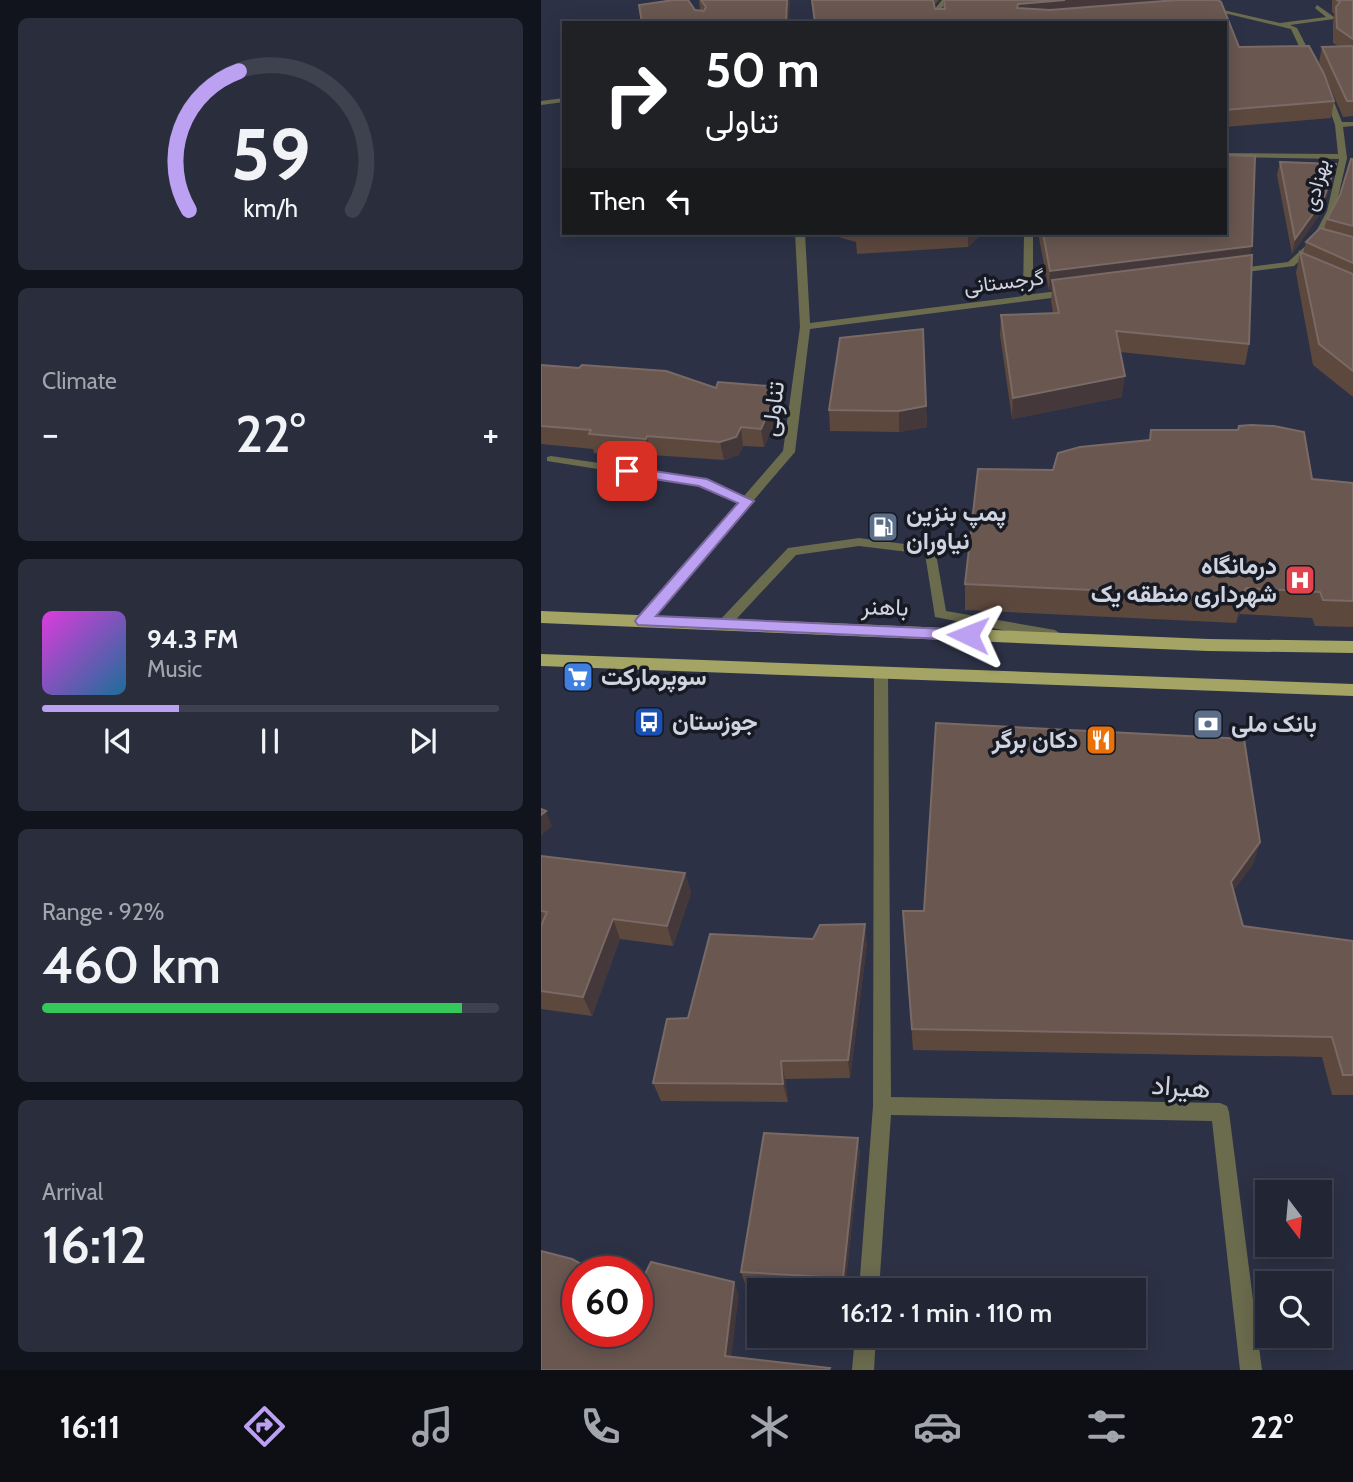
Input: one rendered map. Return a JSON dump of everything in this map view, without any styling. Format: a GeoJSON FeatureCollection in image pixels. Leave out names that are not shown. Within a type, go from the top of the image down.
{"type":"FeatureCollection","features":[{"type":"Feature","properties":{"kind":"main road","name":"باهنر"},"geometry":{"type":"LineString","coordinates":[[541,617],[1077,639],[1353,647]]}},
{"type":"Feature","properties":{"kind":"main road"},"geometry":{"type":"LineString","coordinates":[[541,660],[1353,690]]}},
{"type":"Feature","properties":{"kind":"street"},"geometry":{"type":"LineString","coordinates":[[940,21],[937,10],[945,0]]}},
{"type":"Feature","properties":{"kind":"street"},"geometry":{"type":"LineString","coordinates":[[1277,24],[1332,18],[1317,7]]}},
{"type":"Feature","properties":{"kind":"street"},"geometry":{"type":"LineString","coordinates":[[1192,9],[1212,8],[1294,28],[1318,75]]}},
{"type":"Feature","properties":{"kind":"street","name":"بهزادی"},"geometry":{"type":"LineString","coordinates":[[1291,264],[1315,242],[1331,211],[1343,158],[1339,125],[1324,87]]}},
{"type":"Feature","properties":{"kind":"street"},"geometry":{"type":"LineString","coordinates":[[541,103],[562,100]]}},
{"type":"Feature","properties":{"kind":"street"},"geometry":{"type":"LineString","coordinates":[[1339,125],[1353,124]]}},
{"type":"Feature","properties":{"kind":"street"},"geometry":{"type":"LineString","coordinates":[[1227,155],[1343,158]]}},
{"type":"Feature","properties":{"kind":"street","name":"تناولی"},"geometry":{"type":"LineString","coordinates":[[643,621],[789,453],[805,327],[801,235]]}},
{"type":"Feature","properties":{"kind":"street"},"geometry":{"type":"LineString","coordinates":[[1028,235],[1028,299]]}},
{"type":"Feature","properties":{"kind":"street"},"geometry":{"type":"LineString","coordinates":[[1315,242],[1328,246]]}},
{"type":"Feature","properties":{"kind":"street"},"geometry":{"type":"LineString","coordinates":[[1222,273],[1291,264],[1303,270]]}},
{"type":"Feature","properties":{"kind":"street","name":"گرجستانی"},"geometry":{"type":"LineString","coordinates":[[805,327],[1083,291]]}},
{"type":"Feature","properties":{"kind":"street"},"geometry":{"type":"LineString","coordinates":[[551,459],[702,482],[747,501]]}},
{"type":"Feature","properties":{"kind":"street"},"geometry":{"type":"LineString","coordinates":[[723,625],[792,551],[859,542],[931,551],[940,614],[1077,639]]}},
{"type":"Feature","properties":{"kind":"street"},"geometry":{"type":"LineString","coordinates":[[870,1278],[882,1106],[881,673]]}},
{"type":"Feature","properties":{"kind":"street","name":"هیراد"},"geometry":{"type":"LineString","coordinates":[[882,1106],[1220,1112],[1251,1370]]}},
{"type":"Feature","properties":{"kind":"street"},"geometry":{"type":"LineString","coordinates":[[863,1370],[865,1348]]}},
{"type":"Feature","properties":{"kind":"building"},"geometry":{"type":"Polygon","coordinates":[[[688,0],[695,10],[704,11],[706,7],[701,0],[787,0],[786,21],[642,21],[639,5],[688,0]]]}},
{"type":"Feature","properties":{"kind":"building"},"geometry":{"type":"Polygon","coordinates":[[[812,0],[933,0],[935,9],[945,9],[944,0],[1065,0],[1018,4],[1017,8],[1050,10],[1177,0],[1218,0],[1239,47],[1309,46],[1334,101],[1227,110],[1227,21],[815,21],[812,0]]]}},
{"type":"Feature","properties":{"kind":"building"},"geometry":{"type":"Polygon","coordinates":[[[1337,0],[1353,0],[1353,39],[1337,28],[1336,7],[1340,2],[1337,0]]]}},
{"type":"Feature","properties":{"kind":"building"},"geometry":{"type":"Polygon","coordinates":[[[1353,46],[1353,101],[1347,101],[1322,47],[1353,46]]]}},
{"type":"Feature","properties":{"kind":"building"},"geometry":{"type":"Polygon","coordinates":[[[1227,155],[1255,156],[1252,246],[1050,271],[1043,235],[1227,235],[1227,155]]]}},
{"type":"Feature","properties":{"kind":"building"},"geometry":{"type":"Polygon","coordinates":[[[1351,159],[1353,226],[1327,219],[1340,195],[1351,159]]]}},
{"type":"Feature","properties":{"kind":"building"},"geometry":{"type":"Polygon","coordinates":[[[1280,162],[1336,164],[1323,200],[1295,239],[1280,162]]]}},
{"type":"Feature","properties":{"kind":"building"},"geometry":{"type":"Polygon","coordinates":[[[1320,228],[1353,237],[1353,263],[1306,242],[1320,228]]]}},
{"type":"Feature","properties":{"kind":"building"},"geometry":{"type":"Polygon","coordinates":[[[1300,252],[1353,274],[1353,371],[1319,344],[1300,252]]]}},
{"type":"Feature","properties":{"kind":"building"},"geometry":{"type":"Polygon","coordinates":[[[1252,255],[1249,344],[1116,331],[1125,376],[1013,398],[1001,315],[1059,313],[1052,280],[1252,255]]]}},
{"type":"Feature","properties":{"kind":"building"},"geometry":{"type":"Polygon","coordinates":[[[923,329],[926,406],[899,411],[829,410],[840,338],[923,329]]]}},
{"type":"Feature","properties":{"kind":"building"},"geometry":{"type":"Polygon","coordinates":[[[541,365],[666,371],[716,388],[718,382],[779,387],[761,429],[741,427],[736,437],[720,442],[589,434],[591,430],[541,426],[541,365]]]}},
{"type":"Feature","properties":{"kind":"building"},"geometry":{"type":"Polygon","coordinates":[[[1239,426],[1304,432],[1312,479],[1353,483],[1353,601],[1323,600],[1320,592],[1246,588],[1242,597],[965,584],[978,469],[1053,470],[1058,453],[1080,447],[1150,440],[1151,430],[1238,430],[1239,426]]]}},
{"type":"Feature","properties":{"kind":"building"},"geometry":{"type":"Polygon","coordinates":[[[936,723],[1244,739],[1260,842],[1231,882],[1243,926],[1353,941],[1353,1075],[1343,1075],[1332,1037],[912,1029],[903,911],[924,911],[936,723]]]}},
{"type":"Feature","properties":{"kind":"building"},"geometry":{"type":"Polygon","coordinates":[[[541,856],[685,873],[667,926],[613,919],[583,997],[541,991],[541,926],[547,912],[541,911],[541,856]]]}},
{"type":"Feature","properties":{"kind":"building"},"geometry":{"type":"Polygon","coordinates":[[[865,924],[848,1060],[781,1061],[783,1084],[653,1083],[667,1019],[688,1018],[710,934],[813,939],[820,925],[865,924]]]}},
{"type":"Feature","properties":{"kind":"building"},"geometry":{"type":"Polygon","coordinates":[[[764,1133],[858,1138],[843,1278],[741,1272],[764,1133]]]}},
{"type":"Feature","properties":{"kind":"building"},"geometry":{"type":"Polygon","coordinates":[[[541,1251],[562,1256],[562,1347],[653,1347],[653,1262],[734,1282],[725,1356],[830,1368],[829,1370],[541,1370],[541,1251]]]}},
{"type":"Feature","properties":{"kind":"place","name":"پمپ بنزین نیاوران"},"geometry":{"type":"Point","coordinates":[883,527]}},
{"type":"Feature","properties":{"kind":"place","name":"درمانگاه شهرداری منطقه یک"},"geometry":{"type":"Point","coordinates":[1300,580]}},
{"type":"Feature","properties":{"kind":"place","name":"سوپرمارکت"},"geometry":{"type":"Point","coordinates":[578,677]}},
{"type":"Feature","properties":{"kind":"place","name":"جوزستان"},"geometry":{"type":"Point","coordinates":[649,722]}},
{"type":"Feature","properties":{"kind":"place","name":"بانک ملی"},"geometry":{"type":"Point","coordinates":[1208,724]}},
{"type":"Feature","properties":{"kind":"place","name":"دکان برگر"},"geometry":{"type":"Point","coordinates":[1101,740]}},
{"type":"Feature","properties":{"kind":"route"},"geometry":{"type":"LineString","coordinates":[[627,471],[702,482],[747,501],[643,621],[968,635]]}}]}
